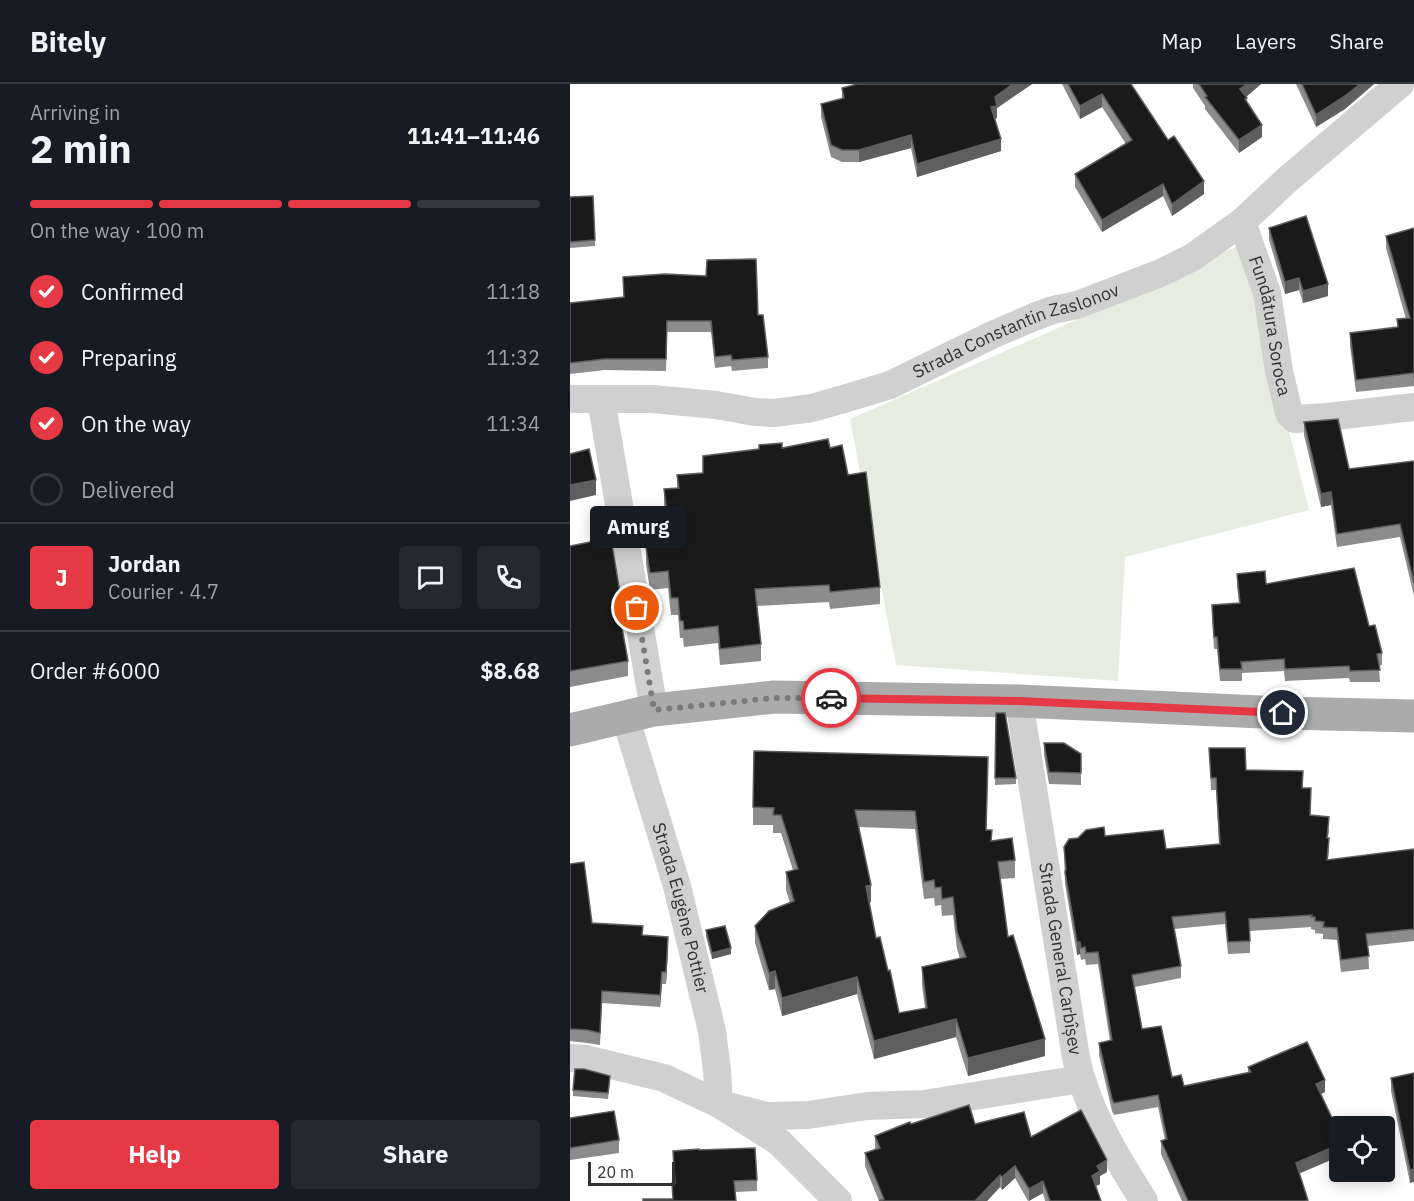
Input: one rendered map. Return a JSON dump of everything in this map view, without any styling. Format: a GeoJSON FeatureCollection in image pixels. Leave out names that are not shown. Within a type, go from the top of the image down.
{"type":"FeatureCollection","features":[{"type":"Feature","properties":{"kind":"main road"},"geometry":{"type":"LineString","coordinates":[[570,729],[639,713],[774,698],[1019,701],[1283,713],[1414,716]]}},
{"type":"Feature","properties":{"kind":"street","name":"Strada Constantin Zaslonov"},"geometry":{"type":"LineString","coordinates":[[570,399],[653,399],[774,413],[812,408],[890,385],[1034,316],[1077,305],[1163,273],[1193,257],[1242,222],[1288,178],[1400,84]]}},
{"type":"Feature","properties":{"kind":"street","name":"Fundătura Sorocа"},"geometry":{"type":"LineString","coordinates":[[1242,222],[1267,293],[1279,371],[1289,413],[1295,418],[1317,418],[1414,407]]}},
{"type":"Feature","properties":{"kind":"street","name":"Strada Eugène Pottier"},"geometry":{"type":"LineString","coordinates":[[601,399],[639,713],[712,1031],[719,1104]]}},
{"type":"Feature","properties":{"kind":"street","name":"Strada General Carbîșev"},"geometry":{"type":"LineString","coordinates":[[1019,701],[1072,1038],[1081,1079],[1098,1123],[1144,1201]]}},
{"type":"Feature","properties":{"kind":"street"},"geometry":{"type":"LineString","coordinates":[[570,1058],[586,1059],[664,1078],[719,1104],[779,1142],[838,1201]]}},
{"type":"Feature","properties":{"kind":"street"},"geometry":{"type":"LineString","coordinates":[[719,1104],[767,1116],[807,1115],[867,1107],[924,1104],[1081,1079]]}},
{"type":"Feature","properties":{"kind":"shaded area"},"geometry":{"type":"Polygon","coordinates":[[[1242,244],[1309,510],[1125,557],[1118,681],[896,665],[850,419],[1065,325],[1242,244]]]}},
{"type":"Feature","properties":{"kind":"building"},"geometry":{"type":"Polygon","coordinates":[[[857,84],[1013,84],[995,97],[997,106],[991,107],[1001,139],[917,164],[911,135],[859,150],[842,150],[831,145],[821,104],[844,98],[842,88],[857,84]]]}},
{"type":"Feature","properties":{"kind":"building"},"geometry":{"type":"Polygon","coordinates":[[[1068,84],[1131,84],[1168,140],[1174,136],[1204,181],[1172,204],[1163,184],[1102,220],[1075,174],[1132,140],[1102,94],[1080,106],[1068,84]]]}},
{"type":"Feature","properties":{"kind":"building"},"geometry":{"type":"Polygon","coordinates":[[[1199,84],[1247,84],[1240,89],[1262,125],[1239,140],[1205,97],[1207,96],[1199,84]]]}},
{"type":"Feature","properties":{"kind":"building"},"geometry":{"type":"Polygon","coordinates":[[[1302,84],[1360,84],[1316,115],[1302,84]]]}},
{"type":"Feature","properties":{"kind":"building"},"geometry":{"type":"Polygon","coordinates":[[[593,196],[595,240],[570,242],[570,197],[593,196]]]}},
{"type":"Feature","properties":{"kind":"building"},"geometry":{"type":"Polygon","coordinates":[[[1306,216],[1328,284],[1303,291],[1299,278],[1285,282],[1269,228],[1306,216]]]}},
{"type":"Feature","properties":{"kind":"building"},"geometry":{"type":"Polygon","coordinates":[[[1414,228],[1414,373],[1356,380],[1350,333],[1398,327],[1397,319],[1410,318],[1386,236],[1414,228]]]}},
{"type":"Feature","properties":{"kind":"building"},"geometry":{"type":"Polygon","coordinates":[[[756,259],[758,315],[763,315],[768,357],[732,360],[731,355],[715,357],[711,321],[667,321],[666,359],[605,359],[570,363],[570,303],[624,297],[623,277],[665,274],[706,276],[707,260],[756,259]]]}},
{"type":"Feature","properties":{"kind":"building"},"geometry":{"type":"Polygon","coordinates":[[[1338,419],[1349,469],[1414,461],[1414,583],[1400,524],[1337,534],[1331,492],[1321,494],[1304,422],[1338,419]]]}},
{"type":"Feature","properties":{"kind":"building"},"geometry":{"type":"Polygon","coordinates":[[[828,439],[830,448],[842,445],[848,475],[866,472],[880,587],[830,592],[829,585],[755,589],[761,644],[720,649],[718,626],[684,630],[683,621],[680,621],[678,598],[671,598],[668,571],[650,573],[646,547],[671,544],[664,489],[679,488],[677,475],[703,473],[703,456],[759,449],[759,445],[782,443],[782,448],[828,439]]]}},
{"type":"Feature","properties":{"kind":"building"},"geometry":{"type":"Polygon","coordinates":[[[589,449],[596,480],[570,485],[570,454],[589,449]]]}},
{"type":"Feature","properties":{"kind":"building"},"geometry":{"type":"Polygon","coordinates":[[[611,538],[621,599],[617,600],[628,661],[570,671],[570,546],[611,538]]]}},
{"type":"Feature","properties":{"kind":"building"},"geometry":{"type":"Polygon","coordinates":[[[1354,568],[1369,626],[1375,625],[1382,653],[1377,654],[1380,670],[1350,671],[1349,666],[1285,669],[1284,659],[1241,662],[1242,669],[1220,669],[1217,637],[1214,637],[1212,605],[1240,603],[1237,574],[1265,571],[1266,584],[1354,568]]]}},
{"type":"Feature","properties":{"kind":"building"},"geometry":{"type":"Polygon","coordinates":[[[996,713],[1005,713],[1016,778],[995,778],[996,713]]]}},
{"type":"Feature","properties":{"kind":"building"},"geometry":{"type":"Polygon","coordinates":[[[1044,743],[1064,743],[1081,754],[1081,773],[1049,772],[1044,743]]]}},
{"type":"Feature","properties":{"kind":"building"},"geometry":{"type":"Polygon","coordinates":[[[1209,748],[1245,748],[1246,770],[1303,771],[1302,788],[1311,788],[1310,815],[1329,817],[1327,860],[1414,849],[1414,929],[1366,934],[1369,956],[1341,960],[1337,928],[1323,927],[1324,922],[1315,921],[1312,915],[1249,919],[1250,941],[1228,942],[1225,912],[1172,917],[1181,966],[1132,975],[1142,1029],[1161,1026],[1172,1077],[1181,1075],[1184,1086],[1251,1072],[1248,1067],[1307,1042],[1325,1080],[1316,1084],[1331,1116],[1329,1116],[1329,1149],[1296,1163],[1308,1200],[1305,1201],[1188,1201],[1161,1141],[1167,1139],[1158,1095],[1114,1103],[1099,1043],[1112,1040],[1098,952],[1086,953],[1085,947],[1081,948],[1080,942],[1077,942],[1065,872],[1064,847],[1069,839],[1078,838],[1086,830],[1104,827],[1105,836],[1163,830],[1166,849],[1220,844],[1216,778],[1211,778],[1209,748]]]}},
{"type":"Feature","properties":{"kind":"building"},"geometry":{"type":"Polygon","coordinates":[[[754,751],[988,757],[986,830],[992,830],[991,841],[1012,838],[1015,860],[998,862],[1008,937],[1013,935],[1045,1039],[968,1058],[956,1019],[874,1041],[857,977],[782,998],[775,971],[769,973],[755,926],[769,911],[794,901],[786,872],[798,869],[781,815],[773,815],[774,808],[753,807],[754,751]],[[855,810],[871,885],[866,886],[876,938],[880,937],[899,1013],[927,1008],[922,967],[966,957],[957,932],[953,897],[942,899],[941,887],[935,888],[934,880],[924,882],[915,811],[855,810]]]}},
{"type":"Feature","properties":{"kind":"building"},"geometry":{"type":"Polygon","coordinates":[[[584,862],[592,923],[643,926],[642,935],[668,937],[666,972],[662,972],[660,995],[602,991],[600,1033],[570,1029],[570,864],[584,862]]]}},
{"type":"Feature","properties":{"kind":"building"},"geometry":{"type":"Polygon","coordinates":[[[725,926],[731,948],[712,953],[706,930],[725,926]]]}},
{"type":"Feature","properties":{"kind":"building"},"geometry":{"type":"Polygon","coordinates":[[[575,1069],[610,1076],[608,1093],[573,1090],[575,1069]]]}},
{"type":"Feature","properties":{"kind":"building"},"geometry":{"type":"Polygon","coordinates":[[[1414,1073],[1414,1169],[1410,1170],[1391,1078],[1414,1073]]]}},
{"type":"Feature","properties":{"kind":"building"},"geometry":{"type":"Polygon","coordinates":[[[969,1105],[975,1124],[1024,1112],[1031,1137],[1081,1110],[1107,1160],[1097,1166],[1100,1171],[1092,1176],[1101,1201],[1050,1201],[1043,1181],[1029,1189],[1015,1166],[1002,1177],[1000,1175],[975,1201],[879,1201],[884,1199],[865,1153],[880,1148],[875,1136],[910,1122],[911,1124],[969,1105]]]}},
{"type":"Feature","properties":{"kind":"building"},"geometry":{"type":"Polygon","coordinates":[[[614,1111],[619,1140],[570,1148],[570,1118],[614,1111]]]}},
{"type":"Feature","properties":{"kind":"building"},"geometry":{"type":"Polygon","coordinates":[[[755,1148],[757,1180],[734,1181],[736,1201],[643,1201],[643,1199],[673,1199],[672,1183],[675,1183],[673,1151],[755,1148]]]}},
{"type":"Feature","properties":{"kind":"way so far"},"geometry":{"type":"LineString","coordinates":[[637,608],[654,710],[774,698],[831,698]]}},
{"type":"Feature","properties":{"kind":"place","name":"Amurg"},"geometry":{"type":"Point","coordinates":[637,608]}},
{"type":"Feature","properties":{"kind":"route"},"geometry":{"type":"LineString","coordinates":[[831,698],[1019,701],[1283,713]]}}]}
